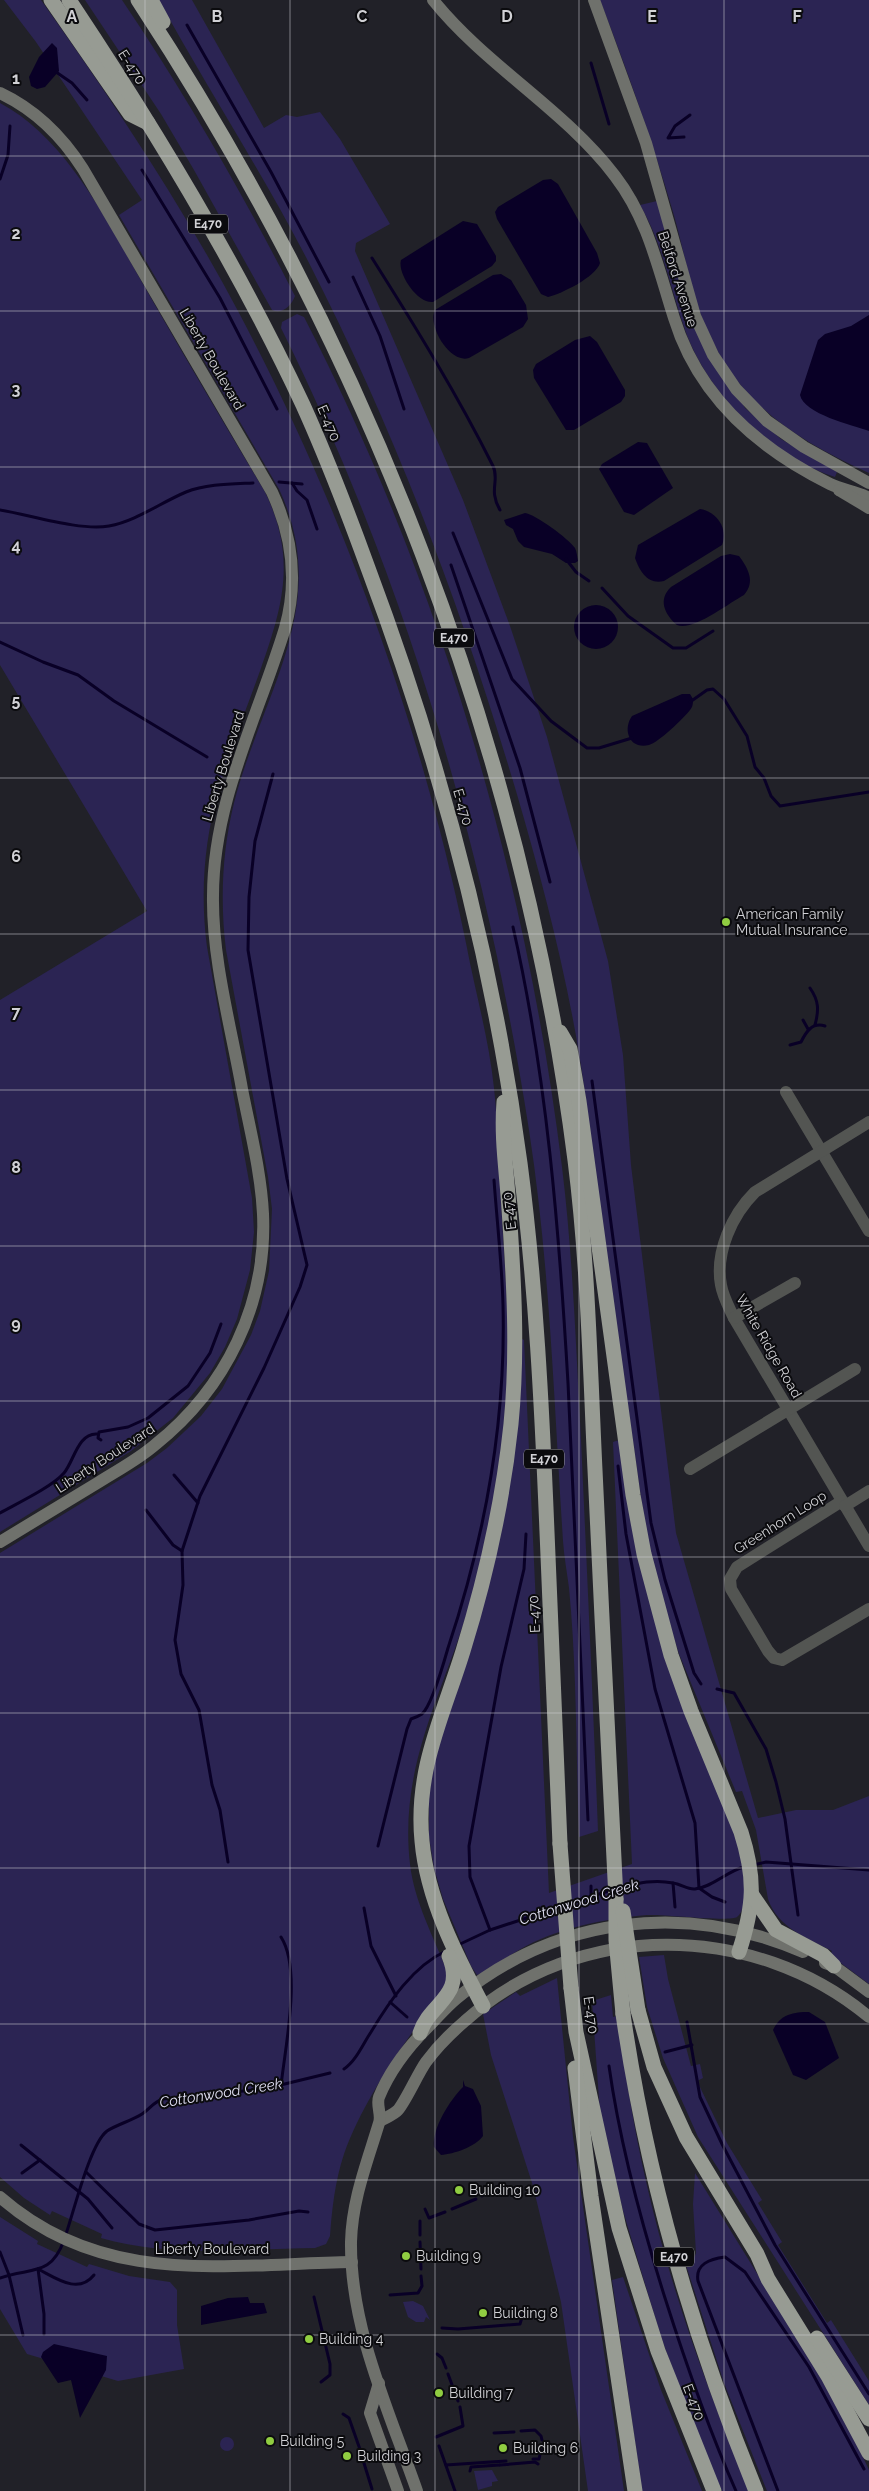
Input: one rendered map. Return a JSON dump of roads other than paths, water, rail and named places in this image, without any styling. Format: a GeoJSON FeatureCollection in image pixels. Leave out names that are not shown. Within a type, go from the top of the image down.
{"type":"FeatureCollection","features":[{"type":"Feature","properties":{"kind":"highway"},"geometry":{"type":"LineString","coordinates":[[51,0],[130,114],[149,124]]}},
{"type":"Feature","properties":{"kind":"highway","name":"E-470"},"geometry":{"type":"LineString","coordinates":[[68,0],[149,124],[212,231],[277,351],[324,455],[360,546],[402,661],[447,808],[477,929],[506,1076],[524,1199],[535,1312],[544,1465],[560,1844],[576,2032],[608,2181],[635,2282],[671,2388],[714,2491]]}},
{"type":"Feature","properties":{"kind":"highway","name":"E-470"},"geometry":{"type":"LineString","coordinates":[[138,0],[190,80],[249,181],[312,300],[362,404],[413,527],[460,656],[498,778],[527,889],[555,1025],[576,1164],[586,1276],[616,1899],[616,1940],[623,2014],[642,2127],[670,2245],[704,2354],[756,2491]]}},
{"type":"Feature","properties":{"kind":"highway"},"geometry":{"type":"LineString","coordinates":[[152,0],[181,54],[190,80]]}},
{"type":"Feature","properties":{"kind":"highway"},"geometry":{"type":"LineString","coordinates":[[555,1025],[570,1049],[572,1058],[633,1495],[645,1559],[675,1668],[744,1842],[751,1877],[751,1913],[739,1952]]}},
{"type":"Feature","properties":{"kind":"highway"},"geometry":{"type":"LineString","coordinates":[[483,2006],[472,1986],[458,1968],[438,1918],[422,1843],[421,1798],[428,1756],[462,1656],[486,1570],[508,1452],[514,1348],[503,1115],[506,1076]]}},
{"type":"Feature","properties":{"kind":"highway"},"geometry":{"type":"LineString","coordinates":[[752,1896],[776,1930],[823,1955],[834,1966]]}},
{"type":"Feature","properties":{"kind":"highway"},"geometry":{"type":"LineString","coordinates":[[616,1899],[625,1915],[631,1974],[638,2010],[654,2067],[677,2119],[708,2176],[757,2254],[768,2279],[838,2393],[869,2454]]}},
{"type":"Feature","properties":{"kind":"highway"},"geometry":{"type":"LineString","coordinates":[[420,2033],[422,2026],[449,1992],[458,1968]]}},
{"type":"Feature","properties":{"kind":"highway"},"geometry":{"type":"LineString","coordinates":[[576,2032],[574,2055],[579,2099],[635,2491]]}},
{"type":"Feature","properties":{"kind":"highway"},"geometry":{"type":"LineString","coordinates":[[757,2254],[776,2274],[869,2419]]}},
{"type":"Feature","properties":{"kind":"main road","name":"Belford Avenue"},"geometry":{"type":"LineString","coordinates":[[434,0],[469,39],[586,143],[620,183],[646,230],[681,337],[701,376],[742,427],[770,450],[792,464],[833,486],[855,491],[869,498]]}},
{"type":"Feature","properties":{"kind":"main road","name":"Belford Avenue"},"geometry":{"type":"LineString","coordinates":[[594,0],[646,143],[695,316],[713,355],[736,388],[767,421],[804,447],[868,482]]}},
{"type":"Feature","properties":{"kind":"main road","name":"Liberty Boulevard"},"geometry":{"type":"LineString","coordinates":[[0,93],[29,109],[49,126],[69,148],[88,176],[272,492],[287,531],[292,574],[290,603],[282,635],[226,798],[216,844],[213,874],[216,942],[262,1205],[262,1249],[253,1300],[242,1332],[221,1372],[201,1401],[175,1429],[139,1457],[0,1542]]}},
{"type":"Feature","properties":{"kind":"main road"},"geometry":{"type":"LineString","coordinates":[[833,486],[869,508]]}},
{"type":"Feature","properties":{"kind":"main road"},"geometry":{"type":"LineString","coordinates":[[417,2491],[360,2323],[352,2262],[352,2231],[366,2158],[380,2121],[378,2100],[401,2058],[420,2033],[472,1986],[530,1952],[561,1939],[602,1928],[640,1923],[672,1922],[712,1925],[746,1931],[784,1944],[834,1966],[869,1992]]}},
{"type":"Feature","properties":{"kind":"main road"},"geometry":{"type":"LineString","coordinates":[[380,2121],[398,2110],[416,2078],[435,2051],[483,2006],[512,1986],[541,1972],[571,1959],[604,1951],[642,1945],[674,1944],[739,1952],[781,1964],[810,1977],[847,2000],[869,2017]]}},
{"type":"Feature","properties":{"kind":"main road","name":"Liberty Boulevard"},"geometry":{"type":"LineString","coordinates":[[0,2197],[44,2228],[95,2251],[133,2262],[175,2266],[352,2262]]}},
{"type":"Feature","properties":{"kind":"main road"},"geometry":{"type":"LineString","coordinates":[[379,2383],[370,2414],[398,2491]]}},
{"type":"Feature","properties":{"kind":"street"},"geometry":{"type":"LineString","coordinates":[[786,1092],[869,1231]]}},
{"type":"Feature","properties":{"kind":"street","name":"White Ridge Road"},"geometry":{"type":"LineString","coordinates":[[869,1122],[756,1192],[745,1203],[728,1233],[720,1264],[720,1284],[734,1318],[869,1546]]}},
{"type":"Feature","properties":{"kind":"street"},"geometry":{"type":"LineString","coordinates":[[734,1318],[795,1283]]}},
{"type":"Feature","properties":{"kind":"street"},"geometry":{"type":"LineString","coordinates":[[690,1469],[789,1411],[855,1369]]}},
{"type":"Feature","properties":{"kind":"street"},"geometry":{"type":"LineString","coordinates":[[844,1504],[869,1491]]}},
{"type":"Feature","properties":{"kind":"street","name":"Greenhorn Loop"},"geometry":{"type":"LineString","coordinates":[[844,1504],[737,1567],[730,1579],[731,1589],[768,1651],[774,1658],[782,1660],[869,1609]]}},
{"type":"Feature","properties":{"kind":"waterway"},"geometry":{"type":"LineString","coordinates":[[187,25],[271,172],[329,282]]}},
{"type":"Feature","properties":{"kind":"waterway"},"geometry":{"type":"LineString","coordinates":[[591,63],[609,124]]}},
{"type":"Feature","properties":{"kind":"waterway"},"geometry":{"type":"LineString","coordinates":[[56,72],[72,83],[87,100]]}},
{"type":"Feature","properties":{"kind":"waterway"},"geometry":{"type":"LineString","coordinates":[[684,137],[668,138],[675,126],[690,115]]}},
{"type":"Feature","properties":{"kind":"waterway"},"geometry":{"type":"LineString","coordinates":[[0,179],[8,155],[10,126]]}},
{"type":"Feature","properties":{"kind":"waterway"},"geometry":{"type":"LineString","coordinates":[[142,170],[220,298],[277,409]]}},
{"type":"Feature","properties":{"kind":"waterway"},"geometry":{"type":"LineString","coordinates":[[372,258],[435,361],[493,466],[495,471],[494,491],[500,510]]}},
{"type":"Feature","properties":{"kind":"waterway"},"geometry":{"type":"LineString","coordinates":[[353,277],[380,336],[404,409]]}},
{"type":"Feature","properties":{"kind":"waterway"},"geometry":{"type":"LineString","coordinates":[[279,482],[302,484]]}},
{"type":"Feature","properties":{"kind":"waterway"},"geometry":{"type":"LineString","coordinates":[[0,510],[70,524],[97,527],[109,526],[129,520],[194,489],[253,483]]}},
{"type":"Feature","properties":{"kind":"waterway"},"geometry":{"type":"LineString","coordinates":[[292,483],[297,491],[307,500],[317,529]]}},
{"type":"Feature","properties":{"kind":"waterway"},"geometry":{"type":"LineString","coordinates":[[453,533],[512,679],[551,721],[587,748],[599,748],[632,738]]}},
{"type":"Feature","properties":{"kind":"waterway"},"geometry":{"type":"LineString","coordinates":[[566,559],[576,572],[589,581]]}},
{"type":"Feature","properties":{"kind":"waterway"},"geometry":{"type":"LineString","coordinates":[[451,565],[520,768],[550,882]]}},
{"type":"Feature","properties":{"kind":"waterway"},"geometry":{"type":"LineString","coordinates":[[602,588],[628,616],[673,648],[686,648],[713,631]]}},
{"type":"Feature","properties":{"kind":"waterway"},"geometry":{"type":"LineString","coordinates":[[0,642],[43,662],[78,675],[114,701],[207,757]]}},
{"type":"Feature","properties":{"kind":"waterway"},"geometry":{"type":"LineString","coordinates":[[690,702],[707,690],[713,689],[724,699],[747,736],[755,767],[764,778],[771,796],[780,806],[869,792]]}},
{"type":"Feature","properties":{"kind":"waterway"},"geometry":{"type":"LineString","coordinates":[[228,1862],[220,1810],[212,1785],[199,1710],[181,1674],[175,1640],[183,1585],[182,1551],[200,1496],[264,1368],[300,1287],[307,1265],[287,1179],[248,950],[249,897],[255,841],[273,774]]}},
{"type":"Feature","properties":{"kind":"waterway"},"geometry":{"type":"LineString","coordinates":[[513,927],[535,1040],[556,1211],[574,1492],[588,1820]]}},
{"type":"Feature","properties":{"kind":"waterway"},"geometry":{"type":"LineString","coordinates":[[810,988],[817,1006],[815,1025]]}},
{"type":"Feature","properties":{"kind":"waterway"},"geometry":{"type":"LineString","coordinates":[[803,1020],[808,1029]]}},
{"type":"Feature","properties":{"kind":"waterway"},"geometry":{"type":"LineString","coordinates":[[790,1045],[801,1042],[807,1031],[816,1025],[825,1026]]}},
{"type":"Feature","properties":{"kind":"waterway"},"geometry":{"type":"LineString","coordinates":[[592,1081],[651,1523],[665,1580],[694,1673],[701,1684]]}},
{"type":"Feature","properties":{"kind":"waterway"},"geometry":{"type":"LineString","coordinates":[[378,1846],[407,1729],[411,1719],[422,1714],[426,1709],[441,1673],[473,1564],[491,1479],[497,1436],[503,1349],[501,1259],[494,1180]]}},
{"type":"Feature","properties":{"kind":"waterway"},"geometry":{"type":"LineString","coordinates":[[101,1440],[98,1438],[99,1432],[128,1427],[148,1418],[188,1386],[210,1353],[221,1324]]}},
{"type":"Feature","properties":{"kind":"waterway"},"geometry":{"type":"LineString","coordinates":[[0,1513],[43,1489],[58,1478],[68,1468],[77,1449],[85,1438],[97,1434]]}},
{"type":"Feature","properties":{"kind":"waterway"},"geometry":{"type":"LineString","coordinates":[[618,1466],[626,1534],[655,1689],[695,1823],[699,1888],[712,1897],[725,1902]]}},
{"type":"Feature","properties":{"kind":"waterway"},"geometry":{"type":"LineString","coordinates":[[174,1475],[198,1503]]}},
{"type":"Feature","properties":{"kind":"waterway"},"geometry":{"type":"LineString","coordinates":[[146,1510],[173,1545],[182,1551]]}},
{"type":"Feature","properties":{"kind":"waterway"},"geometry":{"type":"LineString","coordinates":[[490,1930],[470,1877],[469,1846],[501,1667],[524,1569],[526,1534]]}},
{"type":"Feature","properties":{"kind":"waterway"},"geometry":{"type":"LineString","coordinates":[[717,1689],[734,1693],[766,1749],[785,1819],[798,1915]]}},
{"type":"Feature","properties":{"kind":"waterway","name":"Cottonwood Creek"},"geometry":{"type":"LineString","coordinates":[[753,1865],[766,1862],[869,1870]]}},
{"type":"Feature","properties":{"kind":"waterway","name":"Cottonwood Creek"},"geometry":{"type":"LineString","coordinates":[[620,1888],[659,1881],[690,1889],[702,1888],[744,1867]]}},
{"type":"Feature","properties":{"kind":"waterway"},"geometry":{"type":"LineString","coordinates":[[673,1883],[675,1907]]}},
{"type":"Feature","properties":{"kind":"waterway"},"geometry":{"type":"LineString","coordinates":[[591,1886],[591,1895]]}},
{"type":"Feature","properties":{"kind":"waterway","name":"Cottonwood Creek"},"geometry":{"type":"LineString","coordinates":[[570,1903],[612,1890]]}},
{"type":"Feature","properties":{"kind":"waterway","name":"Cottonwood Creek"},"geometry":{"type":"LineString","coordinates":[[458,1945],[490,1930],[560,1907]]}},
{"type":"Feature","properties":{"kind":"waterway"},"geometry":{"type":"LineString","coordinates":[[364,1908],[371,1946],[396,1996]]}},
{"type":"Feature","properties":{"kind":"waterway"},"geometry":{"type":"LineString","coordinates":[[281,1937],[287,1951],[291,1988],[281,2086]]}},
{"type":"Feature","properties":{"kind":"waterway","name":"Cottonwood Creek"},"geometry":{"type":"LineString","coordinates":[[344,2069],[356,2057],[403,1986],[423,1966],[446,1951]]}},
{"type":"Feature","properties":{"kind":"waterway"},"geometry":{"type":"LineString","coordinates":[[390,2002],[407,2017]]}},
{"type":"Feature","properties":{"kind":"waterway"},"geometry":{"type":"LineString","coordinates":[[687,2022],[700,2097],[722,2144],[775,2245],[869,2394]]}},
{"type":"Feature","properties":{"kind":"waterway"},"geometry":{"type":"LineString","coordinates":[[665,2052],[692,2045]]}},
{"type":"Feature","properties":{"kind":"waterway"},"geometry":{"type":"LineString","coordinates":[[609,2066],[625,2154],[656,2269],[698,2396],[736,2491]]}},
{"type":"Feature","properties":{"kind":"waterway","name":"Cottonwood Creek"},"geometry":{"type":"LineString","coordinates":[[66,2234],[89,2163],[101,2138],[107,2131],[138,2116],[163,2099],[264,2089],[330,2073]]}},
{"type":"Feature","properties":{"kind":"waterway"},"geometry":{"type":"LineString","coordinates":[[21,2145],[88,2199],[112,2228]]}},
{"type":"Feature","properties":{"kind":"waterway"},"geometry":{"type":"LineString","coordinates":[[22,2173],[40,2160]]}},
{"type":"Feature","properties":{"kind":"waterway"},"geometry":{"type":"LineString","coordinates":[[86,2172],[139,2224],[155,2230],[249,2220],[299,2211],[308,2212]]}},
{"type":"Feature","properties":{"kind":"waterway"},"geometry":{"type":"LineString","coordinates":[[482,2196],[500,2185]]}},
{"type":"Feature","properties":{"kind":"waterway"},"geometry":{"type":"LineString","coordinates":[[452,2209],[476,2199]]}},
{"type":"Feature","properties":{"kind":"waterway"},"geometry":{"type":"LineString","coordinates":[[425,2209],[429,2218],[445,2212]]}},
{"type":"Feature","properties":{"kind":"waterway"},"geometry":{"type":"LineString","coordinates":[[420,2221],[420,2235]]}},
{"type":"Feature","properties":{"kind":"waterway","name":"Cottonwood Creek"},"geometry":{"type":"LineString","coordinates":[[0,2278],[39,2269],[46,2265],[59,2252],[64,2240]]}},
{"type":"Feature","properties":{"kind":"waterway"},"geometry":{"type":"LineString","coordinates":[[420,2242],[421,2269]]}},
{"type":"Feature","properties":{"kind":"waterway"},"geometry":{"type":"LineString","coordinates":[[0,2252],[9,2275],[23,2335]]}},
{"type":"Feature","properties":{"kind":"waterway"},"geometry":{"type":"LineString","coordinates":[[778,2491],[698,2281],[701,2266],[714,2259],[725,2257],[745,2272],[809,2367],[864,2469]]}},
{"type":"Feature","properties":{"kind":"waterway"},"geometry":{"type":"LineString","coordinates":[[38,2269],[44,2314],[44,2334]]}},
{"type":"Feature","properties":{"kind":"waterway"},"geometry":{"type":"LineString","coordinates":[[38,2269],[59,2280],[74,2284],[88,2281],[94,2275]]}},
{"type":"Feature","properties":{"kind":"waterway"},"geometry":{"type":"LineString","coordinates":[[390,2295],[418,2293],[422,2286],[421,2276]]}},
{"type":"Feature","properties":{"kind":"waterway"},"geometry":{"type":"LineString","coordinates":[[314,2297],[330,2364],[330,2375],[321,2382]]}},
{"type":"Feature","properties":{"kind":"waterway"},"geometry":{"type":"LineString","coordinates":[[442,2328],[458,2329],[520,2324],[523,2314]]}},
{"type":"Feature","properties":{"kind":"waterway"},"geometry":{"type":"LineString","coordinates":[[437,2354],[442,2358],[446,2368]]}},
{"type":"Feature","properties":{"kind":"waterway"},"geometry":{"type":"LineString","coordinates":[[448,2374],[458,2401]]}},
{"type":"Feature","properties":{"kind":"waterway"},"geometry":{"type":"LineString","coordinates":[[436,2437],[463,2426],[460,2407]]}},
{"type":"Feature","properties":{"kind":"waterway"},"geometry":{"type":"LineString","coordinates":[[343,2414],[349,2418],[363,2458]]}},
{"type":"Feature","properties":{"kind":"waterway"},"geometry":{"type":"LineString","coordinates":[[521,2431],[535,2430],[542,2440]]}},
{"type":"Feature","properties":{"kind":"waterway"},"geometry":{"type":"LineString","coordinates":[[494,2433],[514,2432]]}},
{"type":"Feature","properties":{"kind":"waterway"},"geometry":{"type":"LineString","coordinates":[[439,2446],[455,2491]]}},
{"type":"Feature","properties":{"kind":"waterway"},"geometry":{"type":"LineString","coordinates":[[533,2459],[539,2459],[541,2450]]}},
{"type":"Feature","properties":{"kind":"waterway"},"geometry":{"type":"LineString","coordinates":[[363,2460],[372,2489]]}},
{"type":"Feature","properties":{"kind":"waterway"},"geometry":{"type":"LineString","coordinates":[[446,2465],[506,2461]]}},
{"type":"Feature","properties":{"kind":"waterway"},"geometry":{"type":"LineString","coordinates":[[500,2465],[535,2462],[538,2464]]}},
{"type":"Feature","properties":{"kind":"waterway"},"geometry":{"type":"LineString","coordinates":[[470,2471],[471,2467],[499,2465]]}},
{"type":"Feature","properties":{"kind":"place","name":"American Family Mutual Insurance"},"geometry":{"type":"Point","coordinates":[726,922]}},
{"type":"Feature","properties":{"kind":"place","name":"Building 10"},"geometry":{"type":"Point","coordinates":[459,2190]}},
{"type":"Feature","properties":{"kind":"place","name":"Building 9"},"geometry":{"type":"Point","coordinates":[406,2256]}},
{"type":"Feature","properties":{"kind":"place","name":"Building 8"},"geometry":{"type":"Point","coordinates":[483,2313]}},
{"type":"Feature","properties":{"kind":"place","name":"Building 4"},"geometry":{"type":"Point","coordinates":[309,2339]}},
{"type":"Feature","properties":{"kind":"place","name":"Building 7"},"geometry":{"type":"Point","coordinates":[439,2393]}},
{"type":"Feature","properties":{"kind":"place","name":"Building 5"},"geometry":{"type":"Point","coordinates":[270,2441]}},
{"type":"Feature","properties":{"kind":"place","name":"Building 6"},"geometry":{"type":"Point","coordinates":[503,2448]}},
{"type":"Feature","properties":{"kind":"place","name":"Building 3"},"geometry":{"type":"Point","coordinates":[347,2456]}}]}
